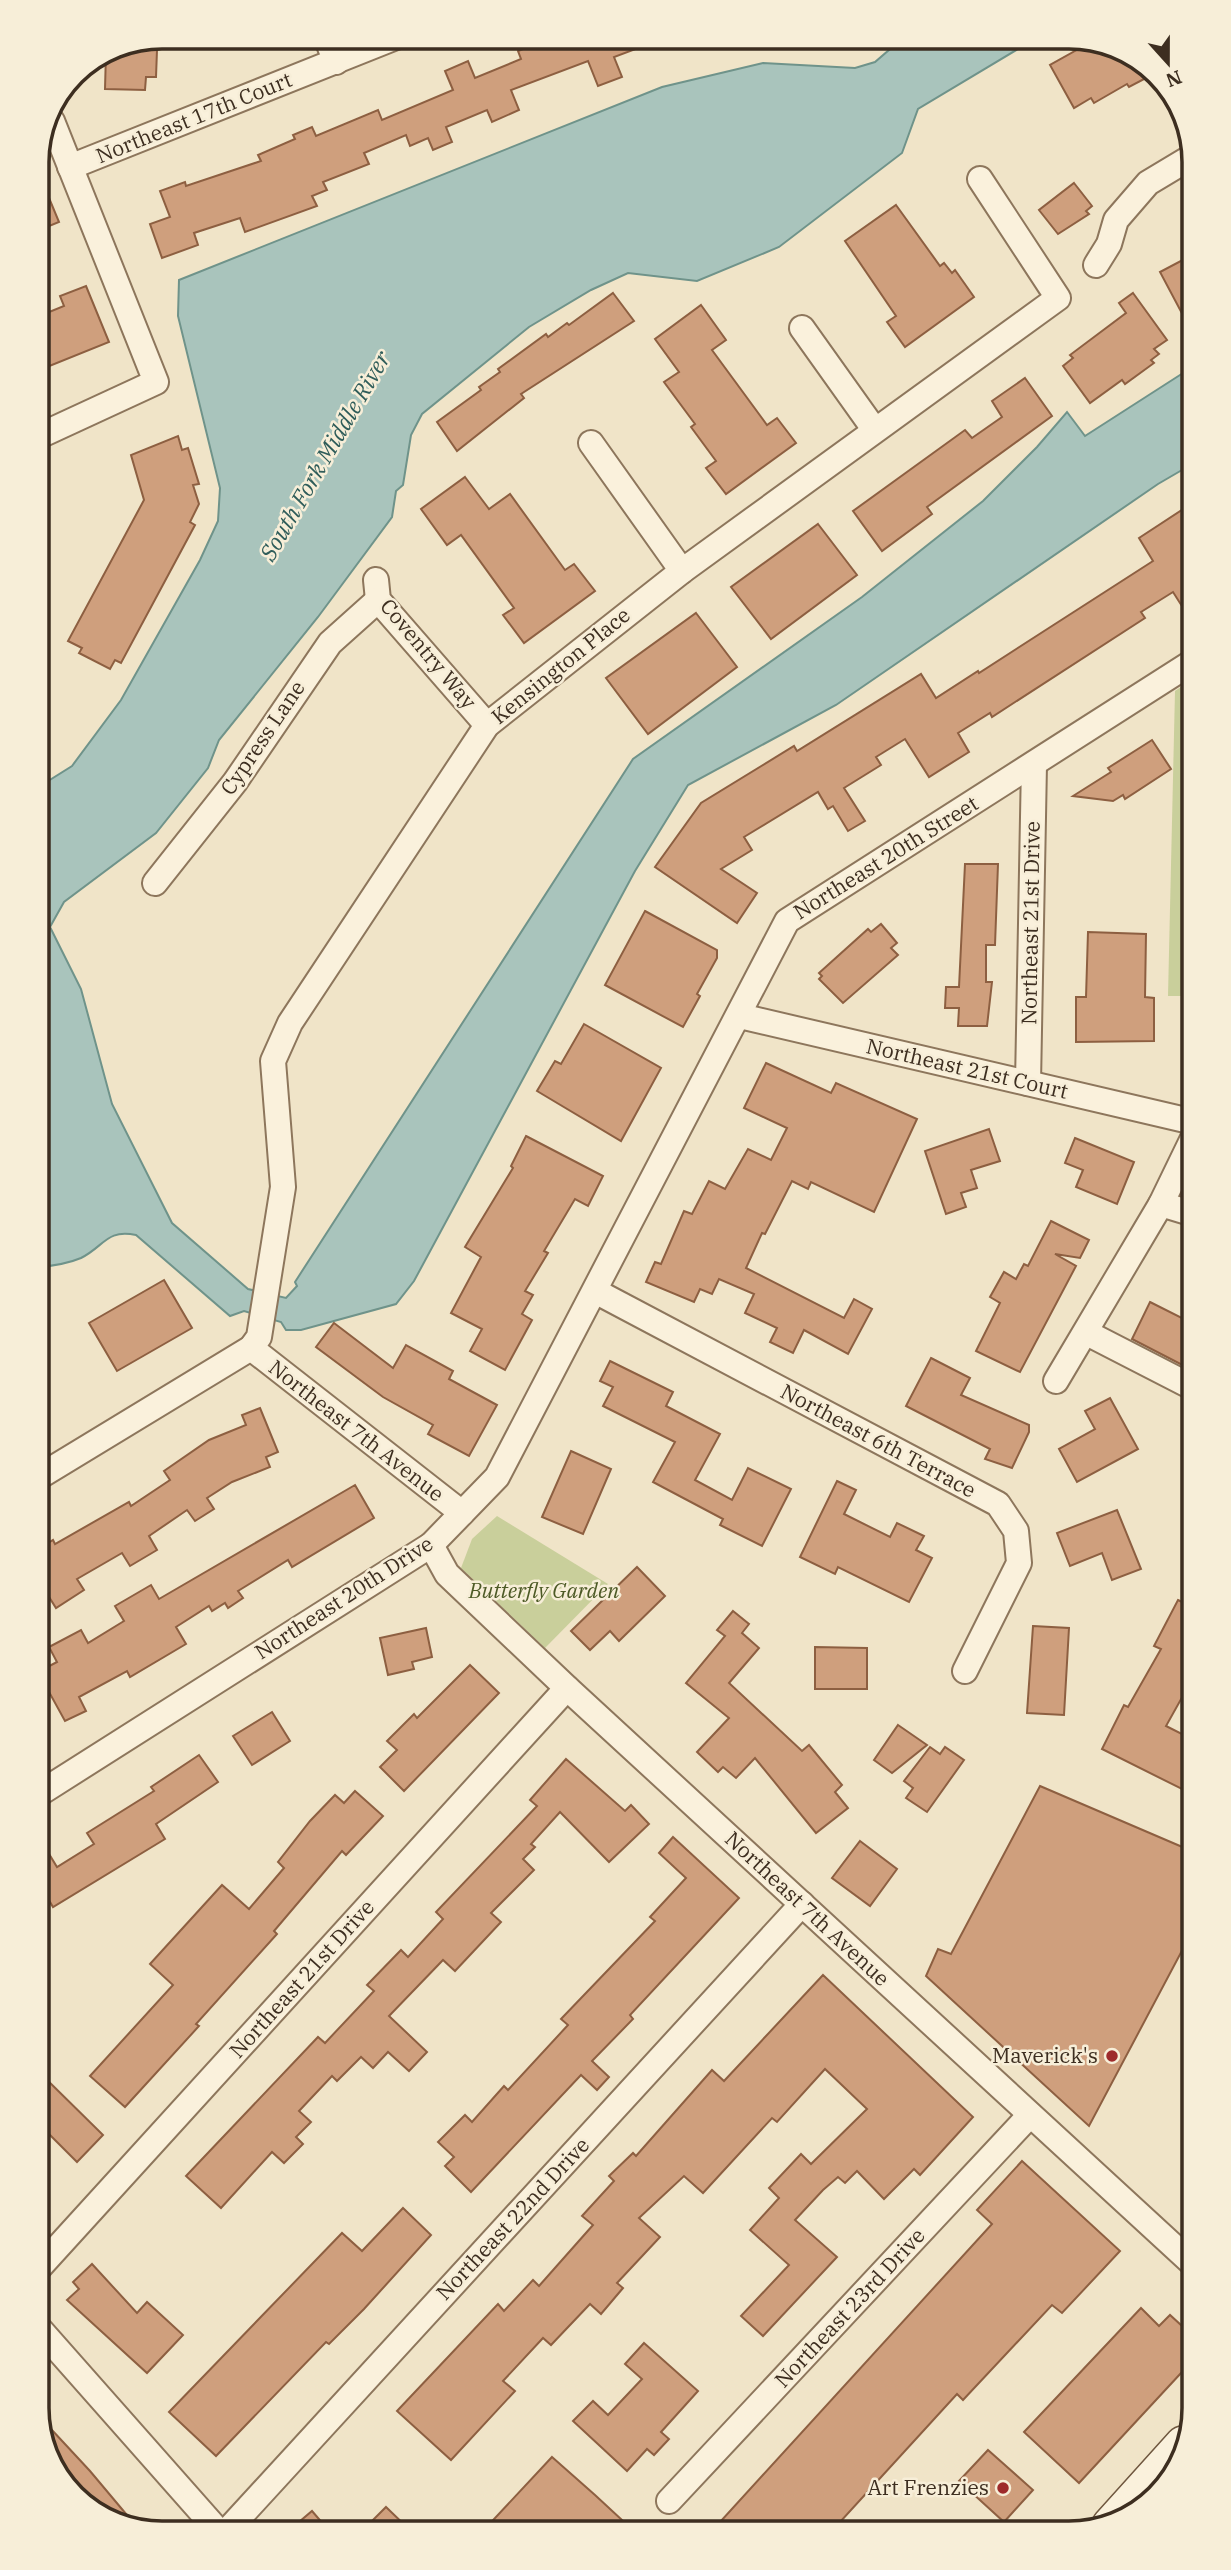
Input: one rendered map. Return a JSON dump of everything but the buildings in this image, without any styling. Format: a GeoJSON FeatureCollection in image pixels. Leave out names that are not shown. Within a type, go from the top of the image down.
{"type":"FeatureCollection","features":[{"type":"Feature","properties":{"kind":"main road"},"geometry":{"type":"LineString","coordinates":[[1130,2503],[1169,2459]]}},
{"type":"Feature","properties":{"kind":"street"},"geometry":{"type":"LineString","coordinates":[[331,49],[336,62]]}},
{"type":"Feature","properties":{"kind":"street","name":"Northeast 17th Court"},"geometry":{"type":"LineString","coordinates":[[70,167],[367,49]]}},
{"type":"Feature","properties":{"kind":"street"},"geometry":{"type":"LineString","coordinates":[[49,431],[156,382],[55,128]]}},
{"type":"Feature","properties":{"kind":"street"},"geometry":{"type":"LineString","coordinates":[[1096,265],[1109,244],[1116,220],[1148,183],[1182,163]]}},
{"type":"Feature","properties":{"kind":"street","name":"Kensington Place"},"geometry":{"type":"LineString","coordinates":[[251,1349],[258,1337],[277,1237],[283,1187],[273,1062],[289,1023],[487,725],[682,570],[1058,298],[979,179]]}},
{"type":"Feature","properties":{"kind":"street"},"geometry":{"type":"LineString","coordinates":[[802,328],[874,429]]}},
{"type":"Feature","properties":{"kind":"street"},"geometry":{"type":"LineString","coordinates":[[591,443],[682,570]]}},
{"type":"Feature","properties":{"kind":"street","name":"Coventry Way"},"geometry":{"type":"LineString","coordinates":[[377,590],[487,725]]}},
{"type":"Feature","properties":{"kind":"street","name":"Cypress Lane"},"geometry":{"type":"LineString","coordinates":[[155,883],[235,782],[330,643],[377,590]]}},
{"type":"Feature","properties":{"kind":"street","name":"Northeast 20th Street"},"geometry":{"type":"LineString","coordinates":[[595,1291],[787,921],[1182,669]]}},
{"type":"Feature","properties":{"kind":"street","name":"Northeast 21st Drive"},"geometry":{"type":"LineString","coordinates":[[1028,1083],[1034,764]]}},
{"type":"Feature","properties":{"kind":"street","name":"Northeast 21st Court"},"geometry":{"type":"LineString","coordinates":[[740,1016],[1182,1119]]}},
{"type":"Feature","properties":{"kind":"street"},"geometry":{"type":"LineString","coordinates":[[1056,1381],[1087,1333],[1161,1204],[1182,1161]]}},
{"type":"Feature","properties":{"kind":"street"},"geometry":{"type":"LineString","coordinates":[[1161,1204],[1182,1210]]}},
{"type":"Feature","properties":{"kind":"street","name":"Northeast 20th Drive"},"geometry":{"type":"LineString","coordinates":[[49,1787],[431,1545],[498,1478],[595,1291]]}},
{"type":"Feature","properties":{"kind":"street","name":"Northeast 6th Terrace"},"geometry":{"type":"LineString","coordinates":[[595,1291],[998,1504],[1016,1531],[1019,1563],[965,1671]]}},
{"type":"Feature","properties":{"kind":"street"},"geometry":{"type":"LineString","coordinates":[[1087,1333],[1182,1382]]}},
{"type":"Feature","properties":{"kind":"street"},"geometry":{"type":"LineString","coordinates":[[49,1471],[251,1349]]}},
{"type":"Feature","properties":{"kind":"street","name":"Northeast 7th Avenue"},"geometry":{"type":"LineString","coordinates":[[251,1349],[462,1513]]}},
{"type":"Feature","properties":{"kind":"street","name":"Northeast 7th Avenue"},"geometry":{"type":"LineString","coordinates":[[431,1545],[447,1574],[567,1688],[1182,2253]]}},
{"type":"Feature","properties":{"kind":"street","name":"Northeast 21st Drive"},"geometry":{"type":"LineString","coordinates":[[49,2257],[567,1688]]}},
{"type":"Feature","properties":{"kind":"street","name":"Northeast 22nd Drive"},"geometry":{"type":"LineString","coordinates":[[234,2521],[802,1904]]}},
{"type":"Feature","properties":{"kind":"street","name":"Northeast 23rd Drive"},"geometry":{"type":"LineString","coordinates":[[670,2501],[1030,2115]]}},
{"type":"Feature","properties":{"kind":"street"},"geometry":{"type":"LineString","coordinates":[[49,2339],[212,2521]]}},
{"type":"Feature","properties":{"kind":"green space"},"geometry":{"type":"Polygon","coordinates":[[[1182,686],[1182,996],[1168,996],[1175,691],[1182,686]]]}},
{"type":"Feature","properties":{"kind":"green space","name":"Butterfly Garden"},"geometry":{"type":"Polygon","coordinates":[[[497,1516],[608,1584],[545,1648],[461,1568],[472,1539],[497,1516]]]}},
{"type":"Feature","properties":{"kind":"water","name":"South Fork Middle River"},"geometry":{"type":"Polygon","coordinates":[[[890,49],[1018,49],[918,109],[902,153],[779,247],[697,281],[628,273],[591,290],[529,327],[422,414],[411,435],[403,485],[396,491],[392,517],[318,617],[219,740],[208,768],[156,833],[64,902],[50,927],[81,989],[112,1104],[172,1223],[248,1289],[286,1298],[297,1286],[295,1282],[633,759],[862,597],[983,501],[1037,447],[1067,412],[1085,436],[1182,374],[1182,470],[836,705],[688,785],[635,871],[414,1281],[396,1304],[301,1330],[286,1330],[281,1322],[244,1311],[230,1316],[136,1235],[112,1236],[81,1258],[49,1265],[49,780],[72,766],[121,700],[200,560],[218,521],[220,488],[178,316],[179,280],[662,87],[763,63],[855,68],[875,62],[890,49]]]}},
{"type":"Feature","properties":{"kind":"place","name":"Maverick's"},"geometry":{"type":"Point","coordinates":[1112,2056]}},
{"type":"Feature","properties":{"kind":"place","name":"Art Frenzies"},"geometry":{"type":"Point","coordinates":[1003,2488]}}]}
